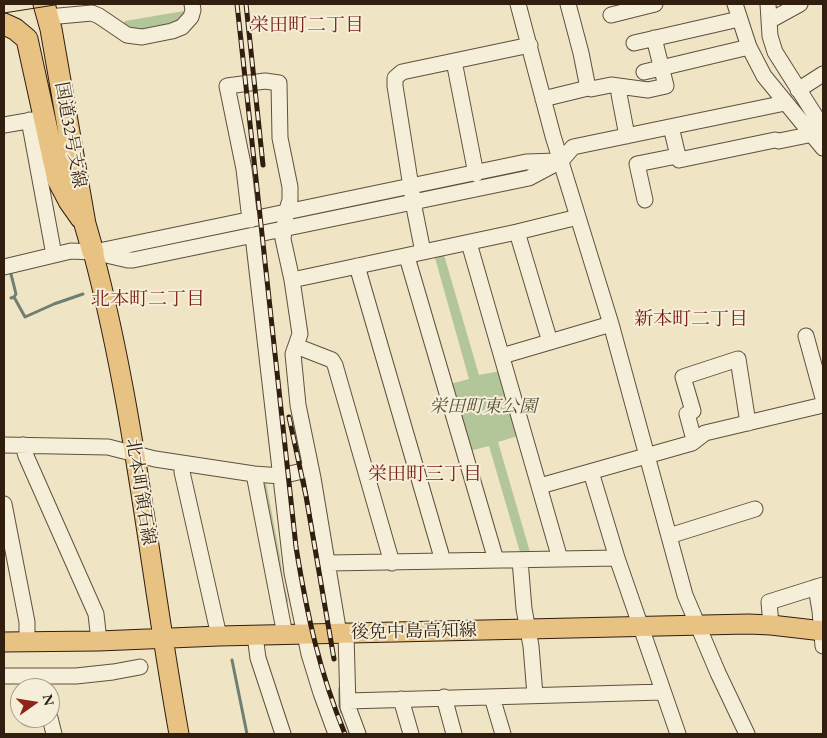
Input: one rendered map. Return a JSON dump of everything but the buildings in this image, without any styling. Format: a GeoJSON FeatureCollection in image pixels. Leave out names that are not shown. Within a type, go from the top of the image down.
{"type":"FeatureCollection","features":[{"type":"Feature","properties":{"kind":"highway"},"geometry":{"type":"LineString","coordinates":[[4,22],[46,10]]}},
{"type":"Feature","properties":{"kind":"highway","name":"国道32号支線"},"geometry":{"type":"LineString","coordinates":[[46,10],[85,224],[93,252]]}},
{"type":"Feature","properties":{"kind":"highway"},"geometry":{"type":"LineString","coordinates":[[4,22],[27,39],[30,50],[36,119],[58,180],[69,201],[85,224]]}},
{"type":"Feature","properties":{"kind":"main road","name":"北本町領石線"},"geometry":{"type":"LineString","coordinates":[[93,252],[103,290],[134,455],[162,639],[179,734]]}},
{"type":"Feature","properties":{"kind":"main road","name":"後免中島高知線"},"geometry":{"type":"LineString","coordinates":[[4,642],[697,625],[771,625],[823,636]]}},
{"type":"Feature","properties":{"kind":"street"},"geometry":{"type":"LineString","coordinates":[[46,10],[92,13],[127,35],[142,37],[182,27],[191,17],[192,4]]}},
{"type":"Feature","properties":{"kind":"street"},"geometry":{"type":"LineString","coordinates":[[518,4],[561,161],[611,324],[685,595],[718,673],[747,734]]}},
{"type":"Feature","properties":{"kind":"street"},"geometry":{"type":"LineString","coordinates":[[568,4],[588,88]]}},
{"type":"Feature","properties":{"kind":"street"},"geometry":{"type":"LineString","coordinates":[[611,15],[655,4]]}},
{"type":"Feature","properties":{"kind":"street"},"geometry":{"type":"LineString","coordinates":[[735,4],[749,47],[764,76],[785,103],[820,132]]}},
{"type":"Feature","properties":{"kind":"street"},"geometry":{"type":"LineString","coordinates":[[768,4],[774,49],[820,132],[823,148]]}},
{"type":"Feature","properties":{"kind":"street"},"geometry":{"type":"LineString","coordinates":[[769,22],[800,4]]}},
{"type":"Feature","properties":{"kind":"street"},"geometry":{"type":"LineString","coordinates":[[634,43],[739,19]]}},
{"type":"Feature","properties":{"kind":"street"},"geometry":{"type":"LineString","coordinates":[[543,99],[588,88],[611,85],[648,90],[666,86],[654,38]]}},
{"type":"Feature","properties":{"kind":"street"},"geometry":{"type":"LineString","coordinates":[[424,252],[412,194],[395,86],[396,78],[402,72],[530,45]]}},
{"type":"Feature","properties":{"kind":"street"},"geometry":{"type":"LineString","coordinates":[[644,72],[749,47]]}},
{"type":"Feature","properties":{"kind":"street"},"geometry":{"type":"LineString","coordinates":[[454,62],[476,174]]}},
{"type":"Feature","properties":{"kind":"street"},"geometry":{"type":"LineString","coordinates":[[798,90],[823,74]]}},
{"type":"Feature","properties":{"kind":"street"},"geometry":{"type":"LineString","coordinates":[[250,220],[244,169],[227,86],[266,81],[279,83],[280,138],[290,187],[290,200],[286,213],[283,239],[292,280],[300,334],[293,354],[298,404],[312,468],[342,634],[348,706],[358,734]]}},
{"type":"Feature","properties":{"kind":"street"},"geometry":{"type":"LineString","coordinates":[[621,86],[619,94],[626,136]]}},
{"type":"Feature","properties":{"kind":"street"},"geometry":{"type":"LineString","coordinates":[[93,252],[286,213],[529,178],[561,161],[573,147],[785,103]]}},
{"type":"Feature","properties":{"kind":"street"},"geometry":{"type":"LineString","coordinates":[[4,125],[36,119],[54,255]]}},
{"type":"Feature","properties":{"kind":"street"},"geometry":{"type":"LineString","coordinates":[[671,127],[679,160],[820,132]]}},
{"type":"Feature","properties":{"kind":"street"},"geometry":{"type":"LineString","coordinates":[[645,200],[637,164],[677,156]]}},
{"type":"Feature","properties":{"kind":"street"},"geometry":{"type":"LineString","coordinates":[[4,268],[71,251],[93,252],[133,260],[284,229],[412,194],[476,174],[526,162],[561,161]]}},
{"type":"Feature","properties":{"kind":"street"},"geometry":{"type":"LineString","coordinates":[[292,280],[469,244],[479,240],[578,218]]}},
{"type":"Feature","properties":{"kind":"street"},"geometry":{"type":"LineString","coordinates":[[517,232],[550,342]]}},
{"type":"Feature","properties":{"kind":"street"},"geometry":{"type":"LineString","coordinates":[[253,236],[292,573],[305,634],[321,693],[336,734]]}},
{"type":"Feature","properties":{"kind":"street"},"geometry":{"type":"LineString","coordinates":[[469,244],[560,558]]}},
{"type":"Feature","properties":{"kind":"street"},"geometry":{"type":"LineString","coordinates":[[407,257],[496,560]]}},
{"type":"Feature","properties":{"kind":"street"},"geometry":{"type":"LineString","coordinates":[[358,266],[444,562]]}},
{"type":"Feature","properties":{"kind":"street"},"geometry":{"type":"LineString","coordinates":[[502,356],[611,324]]}},
{"type":"Feature","properties":{"kind":"street"},"geometry":{"type":"LineString","coordinates":[[806,336],[823,398]]}},
{"type":"Feature","properties":{"kind":"street"},"geometry":{"type":"LineString","coordinates":[[296,346],[332,360],[392,563]]}},
{"type":"Feature","properties":{"kind":"street"},"geometry":{"type":"LineString","coordinates":[[698,438],[693,436],[687,414],[693,410],[683,377],[738,359],[748,423]]}},
{"type":"Feature","properties":{"kind":"street"},"geometry":{"type":"LineString","coordinates":[[540,486],[646,454],[692,443],[705,433],[823,405]]}},
{"type":"Feature","properties":{"kind":"street"},"geometry":{"type":"LineString","coordinates":[[4,445],[108,447],[134,455],[182,464],[254,474],[282,476],[312,468]]}},
{"type":"Feature","properties":{"kind":"street"},"geometry":{"type":"LineString","coordinates":[[23,445],[26,456],[96,614],[99,641]]}},
{"type":"Feature","properties":{"kind":"street"},"geometry":{"type":"LineString","coordinates":[[182,464],[182,472],[219,636]]}},
{"type":"Feature","properties":{"kind":"street"},"geometry":{"type":"LineString","coordinates":[[591,472],[639,626],[678,734]]}},
{"type":"Feature","properties":{"kind":"street"},"geometry":{"type":"LineString","coordinates":[[254,474],[285,635]]}},
{"type":"Feature","properties":{"kind":"street"},"geometry":{"type":"LineString","coordinates":[[4,504],[27,622],[28,641]]}},
{"type":"Feature","properties":{"kind":"street"},"geometry":{"type":"LineString","coordinates":[[669,536],[755,509]]}},
{"type":"Feature","properties":{"kind":"street"},"geometry":{"type":"LineString","coordinates":[[328,563],[617,558]]}},
{"type":"Feature","properties":{"kind":"street"},"geometry":{"type":"LineString","coordinates":[[520,560],[524,609],[531,646],[535,696]]}},
{"type":"Feature","properties":{"kind":"street"},"geometry":{"type":"LineString","coordinates":[[771,625],[769,602],[819,586],[823,636]]}},
{"type":"Feature","properties":{"kind":"street"},"geometry":{"type":"LineString","coordinates":[[254,636],[258,658],[283,734]]}},
{"type":"Feature","properties":{"kind":"street"},"geometry":{"type":"LineString","coordinates":[[60,679],[140,667]]}},
{"type":"Feature","properties":{"kind":"street"},"geometry":{"type":"LineString","coordinates":[[348,701],[662,692]]}},
{"type":"Feature","properties":{"kind":"street"},"geometry":{"type":"LineString","coordinates":[[444,697],[454,734]]}},
{"type":"Feature","properties":{"kind":"street"},"geometry":{"type":"LineString","coordinates":[[492,697],[503,734]]}},
{"type":"Feature","properties":{"kind":"street"},"geometry":{"type":"LineString","coordinates":[[401,699],[411,734]]}},
{"type":"Feature","properties":{"kind":"green space"},"geometry":{"type":"Polygon","coordinates":[[[186,12],[181,21],[140,31],[132,31],[123,24],[125,21],[186,12]]]}},
{"type":"Feature","properties":{"kind":"green space","name":"栄田町東公園"},"geometry":{"type":"Polygon","coordinates":[[[444,255],[479,375],[500,371],[518,436],[498,442],[530,552],[520,552],[489,446],[469,451],[450,384],[469,379],[435,258],[444,255]]]}},
{"type":"Feature","properties":{"kind":"green space"},"geometry":{"type":"Polygon","coordinates":[[[266,483],[288,600],[287,607],[264,486],[266,483]]]}},
{"type":"Feature","properties":{"kind":"waterway"},"geometry":{"type":"LineString","coordinates":[[11,274],[16,294],[14,297]]}},
{"type":"Feature","properties":{"kind":"waterway"},"geometry":{"type":"LineString","coordinates":[[11,298],[14,297],[25,317],[83,294]]}},
{"type":"Feature","properties":{"kind":"waterway"},"geometry":{"type":"LineString","coordinates":[[232,660],[247,734]]}},
{"type":"Feature","properties":{"kind":"waterway"},"geometry":{"type":"LineString","coordinates":[[340,688],[342,712]]}},
{"type":"Feature","properties":{"kind":"tram line"},"geometry":{"type":"LineString","coordinates":[[4,13],[61,4]]}},
{"type":"Feature","properties":{"kind":"railway"},"geometry":{"type":"LineString","coordinates":[[237,4],[296,547],[321,665],[345,734]]}},
{"type":"Feature","properties":{"kind":"railway"},"geometry":{"type":"LineString","coordinates":[[246,4],[263,165]]}},
{"type":"Feature","properties":{"kind":"railway"},"geometry":{"type":"LineString","coordinates":[[289,417],[306,496],[334,659]]}},
{"type":"Feature","properties":{"kind":"district","name":"栄田町二丁目"},"geometry":{"type":"Point","coordinates":[307,26]}},
{"type":"Feature","properties":{"kind":"district","name":"北本町二丁目"},"geometry":{"type":"Point","coordinates":[148,300]}},
{"type":"Feature","properties":{"kind":"district","name":"新本町二丁目"},"geometry":{"type":"Point","coordinates":[691,320]}},
{"type":"Feature","properties":{"kind":"district","name":"栄田町三丁目"},"geometry":{"type":"Point","coordinates":[425,475]}}]}
